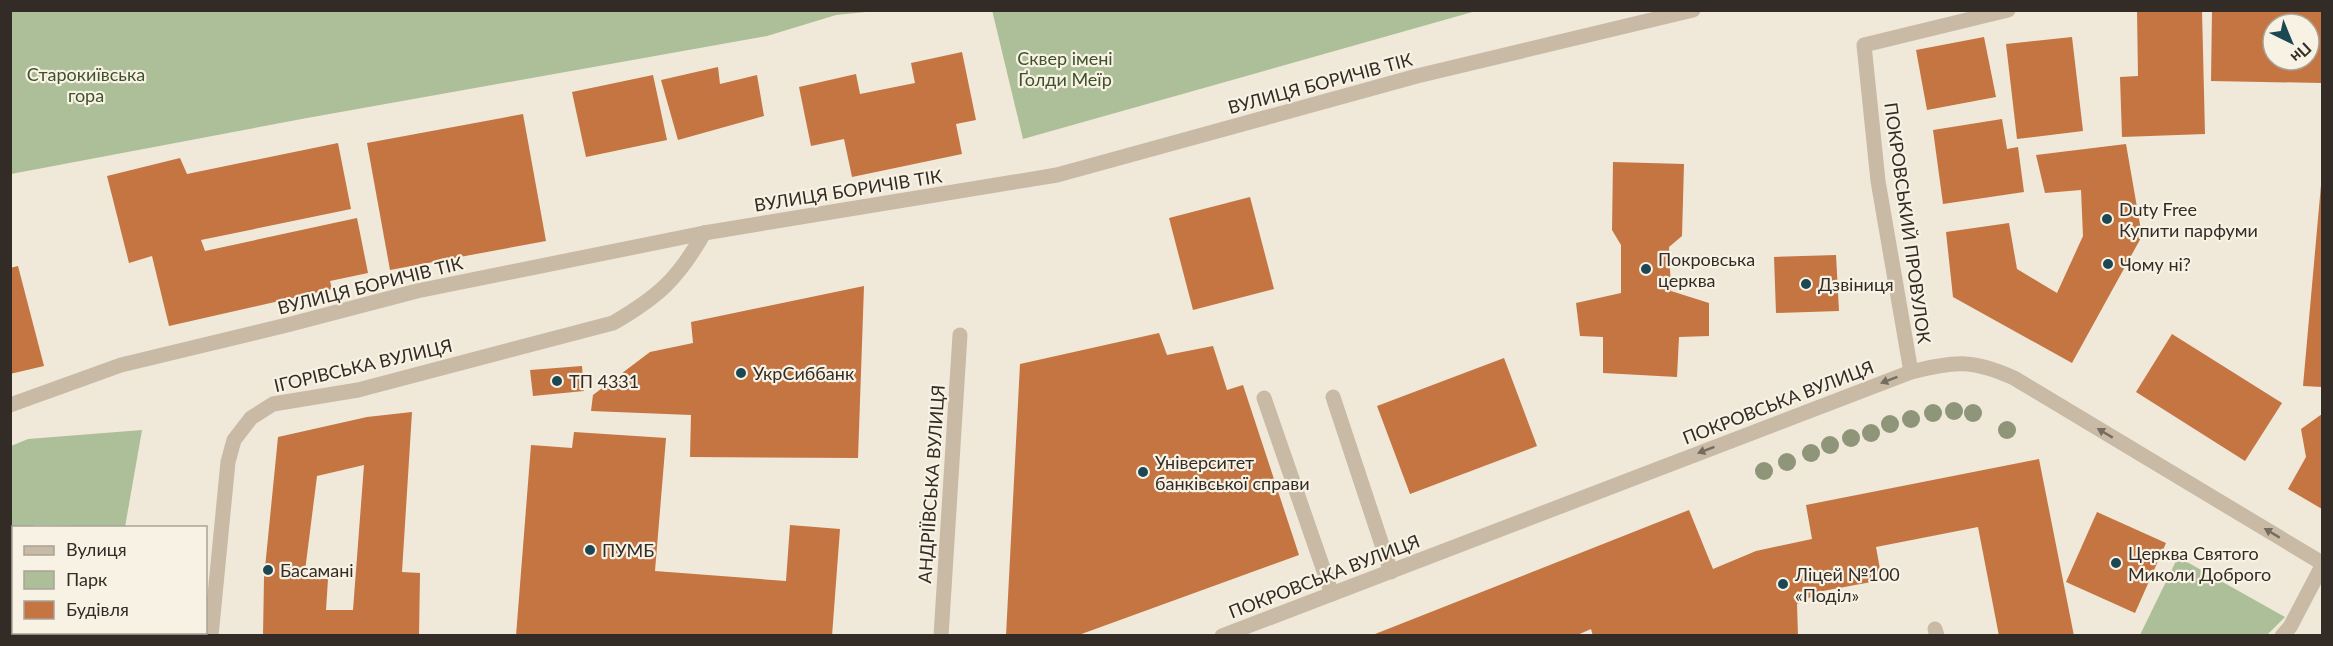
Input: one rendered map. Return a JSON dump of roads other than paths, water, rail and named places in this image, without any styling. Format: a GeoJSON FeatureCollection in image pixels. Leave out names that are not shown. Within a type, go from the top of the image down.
{"type":"FeatureCollection","features":[{"type":"Feature","properties":{"kind":"street","name":"ВУЛИЦЯ БОРИЧІВ ТІК"},"geometry":{"type":"LineString","coordinates":[[10,405],[121,365],[417,291],[704,233],[1057,175],[1417,76],[1693,10]]}},
{"type":"Feature","properties":{"kind":"street","name":"ПОКРОВСЬКИЙ ПРОВУЛОК"},"geometry":{"type":"LineString","coordinates":[[1911,372],[1878,181],[1864,45],[2008,10]]}},
{"type":"Feature","properties":{"kind":"street","name":"ІГОРІВСЬКА ВУЛИЦЯ"},"geometry":{"type":"LineString","coordinates":[[212,636],[228,462],[234,440],[251,418],[273,404],[358,390],[613,323],[644,305],[671,282],[688,261],[704,233]]}},
{"type":"Feature","properties":{"kind":"street","name":"АНДРІЇВСЬКА ВУЛИЦЯ"},"geometry":{"type":"LineString","coordinates":[[941,636],[960,335]]}},
{"type":"Feature","properties":{"kind":"street","name":"ПОКРОВСЬКА ВУЛИЦЯ"},"geometry":{"type":"LineString","coordinates":[[1222,636],[1911,372],[1944,363],[1971,363],[2014,378],[2322,565]]}},
{"type":"Feature","properties":{"kind":"street"},"geometry":{"type":"LineString","coordinates":[[1333,397],[1391,572]]}},
{"type":"Feature","properties":{"kind":"street"},"geometry":{"type":"LineString","coordinates":[[1264,398],[1332,594]]}},
{"type":"Feature","properties":{"kind":"street"},"geometry":{"type":"LineString","coordinates":[[2282,636],[2290,627],[2322,565]]}},
{"type":"Feature","properties":{"kind":"place","name":"Duty Free Купити парфуми"},"geometry":{"type":"Point","coordinates":[2107,219]}},
{"type":"Feature","properties":{"kind":"place","name":"Чому ні?"},"geometry":{"type":"Point","coordinates":[2108,264]}},
{"type":"Feature","properties":{"kind":"place","name":"Покровська церква"},"geometry":{"type":"Point","coordinates":[1646,269]}},
{"type":"Feature","properties":{"kind":"place","name":"Дзвіниця"},"geometry":{"type":"Point","coordinates":[1806,284]}},
{"type":"Feature","properties":{"kind":"place","name":"УкрСиббанк"},"geometry":{"type":"Point","coordinates":[741,373]}},
{"type":"Feature","properties":{"kind":"place","name":"ТП 4331"},"geometry":{"type":"Point","coordinates":[557,381]}},
{"type":"Feature","properties":{"kind":"place","name":"Університет банківської справи"},"geometry":{"type":"Point","coordinates":[1143,472]}},
{"type":"Feature","properties":{"kind":"place","name":"ПУМБ"},"geometry":{"type":"Point","coordinates":[590,550]}},
{"type":"Feature","properties":{"kind":"place","name":"Церква Святого Миколи Доброго"},"geometry":{"type":"Point","coordinates":[2116,563]}},
{"type":"Feature","properties":{"kind":"place","name":"Басамані"},"geometry":{"type":"Point","coordinates":[268,570]}},
{"type":"Feature","properties":{"kind":"place","name":"Ліцей №100 «Поділ»"},"geometry":{"type":"Point","coordinates":[1783,584]}},
{"type":"Feature","properties":{"kind":"park label","name":"Сквер імені Ґолди Меїр"},"geometry":{"type":"Point","coordinates":[1065,68]}},
{"type":"Feature","properties":{"kind":"park label","name":"Старокиївська гора"},"geometry":{"type":"Point","coordinates":[86,84]}}]}
